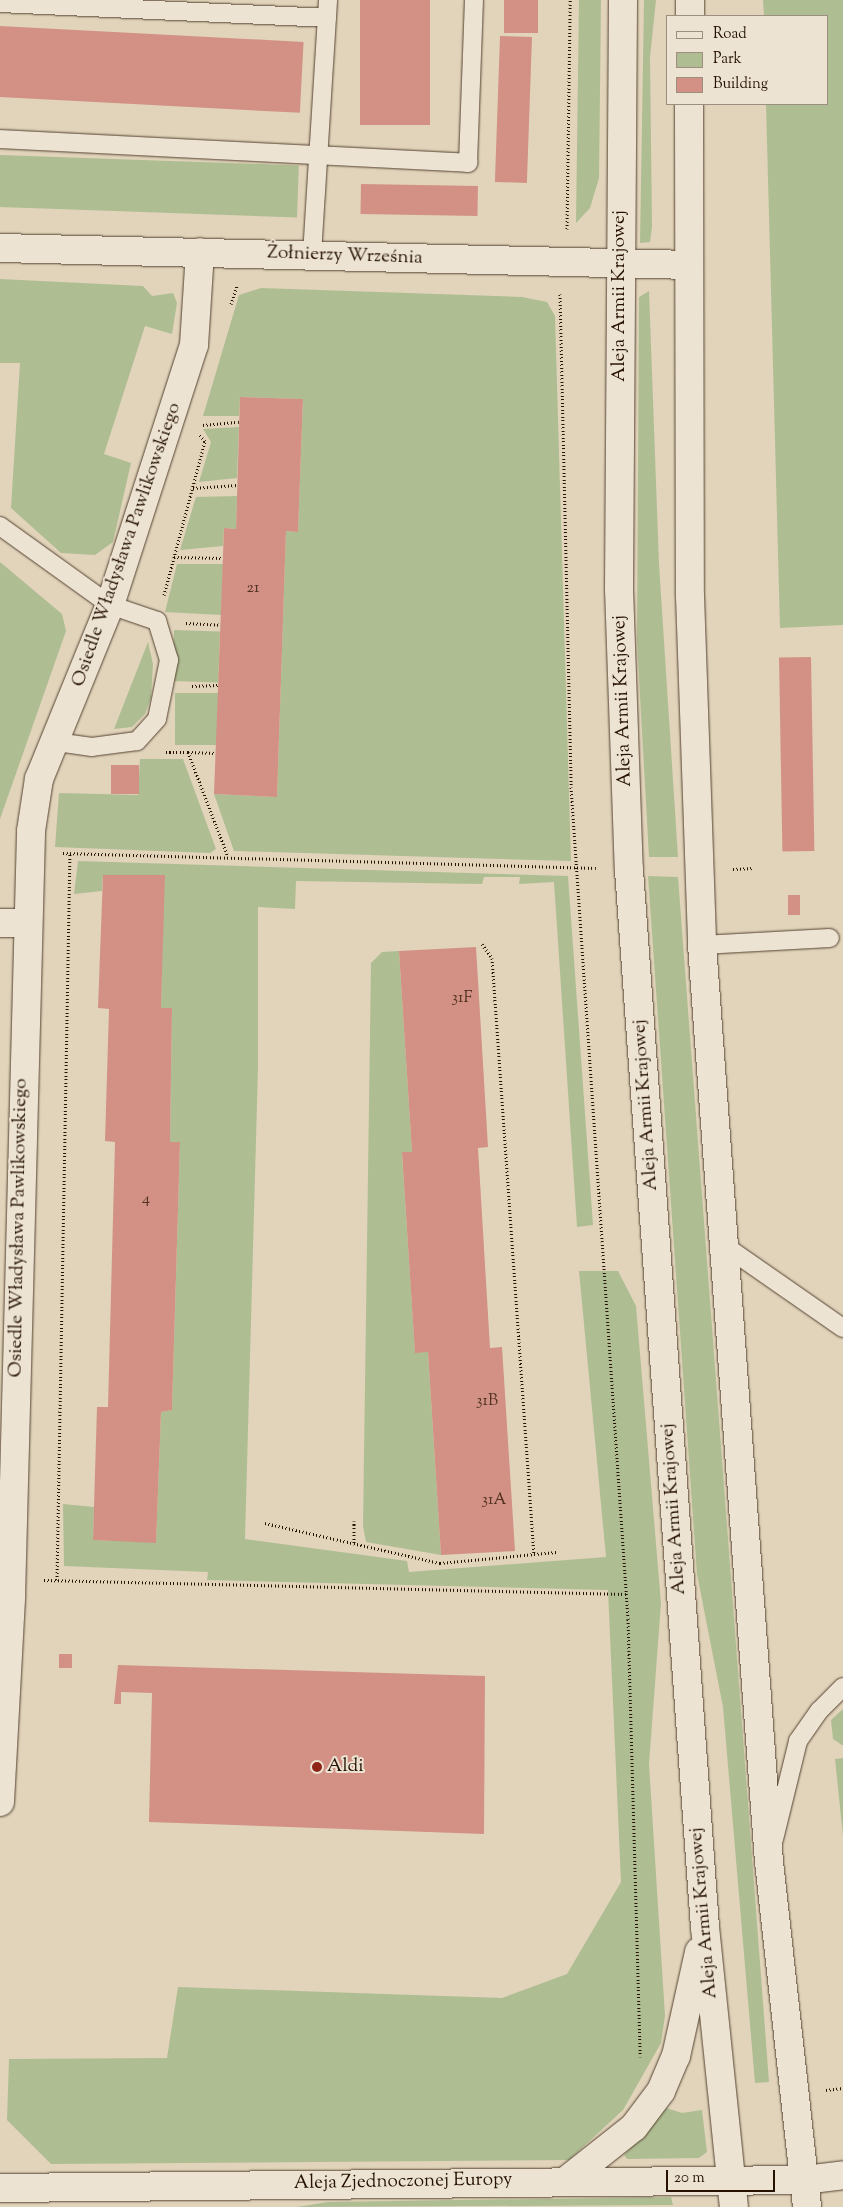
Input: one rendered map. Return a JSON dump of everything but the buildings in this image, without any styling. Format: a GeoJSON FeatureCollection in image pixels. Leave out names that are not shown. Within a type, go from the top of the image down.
{"type":"FeatureCollection","features":[{"type":"Feature","properties":{"kind":"street","name":"Aleja Armii Krajowej"},"geometry":{"type":"LineString","coordinates":[[623,0],[619,266],[619,589],[628,870],[704,1927],[732,2194]]}},
{"type":"Feature","properties":{"kind":"street"},"geometry":{"type":"LineString","coordinates":[[690,0],[690,15]]}},
{"type":"Feature","properties":{"kind":"street"},"geometry":{"type":"LineString","coordinates":[[690,105],[690,596],[702,945],[769,1862],[807,2207]]}},
{"type":"Feature","properties":{"kind":"street","name":"Żołnierzy Września"},"geometry":{"type":"LineString","coordinates":[[0,248],[312,255],[619,266],[689,265]]}},
{"type":"Feature","properties":{"kind":"street","name":"Osiedle Władysława Pawlikowskiego"},"geometry":{"type":"LineString","coordinates":[[0,1802],[3,1682],[11,1579],[27,923],[30,852],[39,779],[110,605],[194,345],[200,252]]}},
{"type":"Feature","properties":{"kind":"street"},"geometry":{"type":"LineString","coordinates":[[0,923],[27,923]]}},
{"type":"Feature","properties":{"kind":"street"},"geometry":{"type":"LineString","coordinates":[[567,2180],[634,2127],[661,2090],[676,2056],[704,1927]]}},
{"type":"Feature","properties":{"kind":"street","name":"Aleja Zjednoczonej Europy"},"geometry":{"type":"LineString","coordinates":[[0,2188],[567,2180],[732,2194],[843,2175]]}},
{"type":"Feature","properties":{"kind":"lane"},"geometry":{"type":"LineString","coordinates":[[312,255],[328,0]]}},
{"type":"Feature","properties":{"kind":"lane"},"geometry":{"type":"LineString","coordinates":[[0,139],[468,162],[474,0]]}},
{"type":"Feature","properties":{"kind":"lane"},"geometry":{"type":"LineString","coordinates":[[0,3],[327,18]]}},
{"type":"Feature","properties":{"kind":"lane"},"geometry":{"type":"LineString","coordinates":[[0,526],[110,605],[157,621],[169,660],[165,693],[157,719],[137,741],[110,745],[55,742]]}},
{"type":"Feature","properties":{"kind":"lane"},"geometry":{"type":"LineString","coordinates":[[702,945],[830,938]]}},
{"type":"Feature","properties":{"kind":"lane"},"geometry":{"type":"LineString","coordinates":[[725,1246],[843,1328]]}},
{"type":"Feature","properties":{"kind":"lane"},"geometry":{"type":"LineString","coordinates":[[769,1862],[798,1741],[819,1710],[843,1686]]}},
{"type":"Feature","properties":{"kind":"path"},"geometry":{"type":"LineString","coordinates":[[567,235],[570,0]]}},
{"type":"Feature","properties":{"kind":"path"},"geometry":{"type":"LineString","coordinates":[[561,263],[576,867],[626,1594],[642,2019],[637,2040]]}},
{"type":"Feature","properties":{"kind":"path"},"geometry":{"type":"LineString","coordinates":[[193,426],[239,422]]}},
{"type":"Feature","properties":{"kind":"path"},"geometry":{"type":"LineString","coordinates":[[205,441],[157,621],[221,625]]}},
{"type":"Feature","properties":{"kind":"path"},"geometry":{"type":"LineString","coordinates":[[193,488],[238,485]]}},
{"type":"Feature","properties":{"kind":"path"},"geometry":{"type":"LineString","coordinates":[[174,557],[223,558]]}},
{"type":"Feature","properties":{"kind":"path"},"geometry":{"type":"LineString","coordinates":[[148,729],[165,752],[216,753]]}},
{"type":"Feature","properties":{"kind":"path"},"geometry":{"type":"LineString","coordinates":[[188,752],[228,857]]}},
{"type":"Feature","properties":{"kind":"path"},"geometry":{"type":"LineString","coordinates":[[30,852],[628,870]]}},
{"type":"Feature","properties":{"kind":"path"},"geometry":{"type":"LineString","coordinates":[[57,1580],[70,853]]}},
{"type":"Feature","properties":{"kind":"path"},"geometry":{"type":"LineString","coordinates":[[699,870],[754,868]]}},
{"type":"Feature","properties":{"kind":"path"},"geometry":{"type":"LineString","coordinates":[[482,944],[492,958],[534,1554]]}},
{"type":"Feature","properties":{"kind":"path"},"geometry":{"type":"LineString","coordinates":[[354,1521],[354,1546]]}},
{"type":"Feature","properties":{"kind":"path"},"geometry":{"type":"LineString","coordinates":[[266,1524],[354,1546],[440,1563],[556,1552]]}},
{"type":"Feature","properties":{"kind":"path"},"geometry":{"type":"LineString","coordinates":[[11,1579],[626,1594]]}},
{"type":"Feature","properties":{"kind":"green space"},"geometry":{"type":"Polygon","coordinates":[[[579,0],[601,0],[599,178],[590,208],[576,223],[579,0]]]}},
{"type":"Feature","properties":{"kind":"green space"},"geometry":{"type":"Polygon","coordinates":[[[644,0],[656,0],[650,57],[652,227],[650,242],[640,243],[644,0]]]}},
{"type":"Feature","properties":{"kind":"green space"},"geometry":{"type":"Polygon","coordinates":[[[763,0],[843,0],[843,625],[780,628],[766,105],[828,105],[828,15],[764,15],[763,0]]]}},
{"type":"Feature","properties":{"kind":"green space"},"geometry":{"type":"Polygon","coordinates":[[[0,155],[299,165],[297,217],[0,207],[0,155]]]}},
{"type":"Feature","properties":{"kind":"green space"},"geometry":{"type":"Polygon","coordinates":[[[0,279],[143,286],[152,296],[173,293],[177,303],[172,334],[145,326],[104,454],[131,463],[113,542],[95,555],[61,553],[11,508],[20,363],[0,363],[0,279]]]}},
{"type":"Feature","properties":{"kind":"green space"},"geometry":{"type":"Polygon","coordinates":[[[261,288],[522,297],[547,302],[555,316],[571,861],[234,851],[214,794],[277,797],[286,531],[298,532],[303,399],[240,397],[239,416],[203,416],[239,295],[261,288]]]}},
{"type":"Feature","properties":{"kind":"green space"},"geometry":{"type":"Polygon","coordinates":[[[649,291],[659,564],[678,857],[649,857],[637,642],[639,297],[649,291]]]}},
{"type":"Feature","properties":{"kind":"green space"},"geometry":{"type":"Polygon","coordinates":[[[239,427],[237,478],[199,482],[211,442],[203,429],[239,427]]]}},
{"type":"Feature","properties":{"kind":"green space"},"geometry":{"type":"Polygon","coordinates":[[[237,496],[236,529],[224,528],[223,546],[180,550],[196,497],[237,496]]]}},
{"type":"Feature","properties":{"kind":"green space"},"geometry":{"type":"Polygon","coordinates":[[[0,562],[62,614],[66,631],[0,819],[0,562]]]}},
{"type":"Feature","properties":{"kind":"green space"},"geometry":{"type":"Polygon","coordinates":[[[177,564],[223,564],[221,615],[165,612],[177,564]]]}},
{"type":"Feature","properties":{"kind":"green space"},"geometry":{"type":"Polygon","coordinates":[[[174,630],[220,632],[218,683],[172,681],[174,630]]]}},
{"type":"Feature","properties":{"kind":"green space"},"geometry":{"type":"Polygon","coordinates":[[[148,642],[153,664],[151,698],[145,714],[132,727],[114,729],[148,642]]]}},
{"type":"Feature","properties":{"kind":"green space"},"geometry":{"type":"Polygon","coordinates":[[[175,693],[218,693],[218,745],[175,745],[175,693]]]}},
{"type":"Feature","properties":{"kind":"green space"},"geometry":{"type":"Polygon","coordinates":[[[140,759],[183,759],[216,849],[210,853],[55,847],[59,793],[138,795],[140,759]]]}},
{"type":"Feature","properties":{"kind":"green space"},"geometry":{"type":"Polygon","coordinates":[[[78,861],[568,876],[593,1225],[577,1227],[554,882],[519,884],[520,877],[484,877],[482,884],[296,881],[295,909],[258,907],[258,1067],[245,1539],[407,1561],[409,1572],[606,1557],[579,1271],[618,1271],[636,1306],[661,1603],[649,1764],[665,2016],[661,2043],[623,2110],[569,2160],[51,2164],[7,2120],[9,2059],[167,2058],[178,1987],[502,1998],[567,1974],[621,1882],[608,1590],[207,1580],[208,1572],[64,1566],[63,1504],[94,1507],[93,1540],[156,1542],[161,1412],[172,1410],[180,1143],[170,1142],[172,1008],[161,1008],[164,875],[103,875],[102,891],[74,894],[78,861]]]}},
{"type":"Feature","properties":{"kind":"green space"},"geometry":{"type":"Polygon","coordinates":[[[648,876],[678,877],[769,2082],[755,2083],[723,1707],[697,1574],[648,876]]]}},
{"type":"Feature","properties":{"kind":"green space"},"geometry":{"type":"Polygon","coordinates":[[[399,951],[412,1152],[402,1153],[415,1352],[428,1352],[441,1555],[366,1542],[363,1526],[371,963],[382,952],[399,951]]]}},
{"type":"Feature","properties":{"kind":"green space"},"geometry":{"type":"Polygon","coordinates":[[[843,1709],[842,1745],[833,1739],[831,1720],[843,1709]]]}},
{"type":"Feature","properties":{"kind":"green space"},"geometry":{"type":"Polygon","coordinates":[[[843,1758],[843,1836],[835,1759],[843,1758]]]}},
{"type":"Feature","properties":{"kind":"green space"},"geometry":{"type":"Polygon","coordinates":[[[666,2108],[682,2113],[702,2110],[707,2152],[699,2158],[627,2159],[624,2155],[666,2108]]]}},
{"type":"Feature","properties":{"kind":"green space"},"geometry":{"type":"Polygon","coordinates":[[[671,2197],[673,2205],[297,2207],[328,2202],[671,2197]]]}},
{"type":"Feature","properties":{"kind":"place","name":"Aldi"},"geometry":{"type":"Point","coordinates":[317,1767]}}]}
